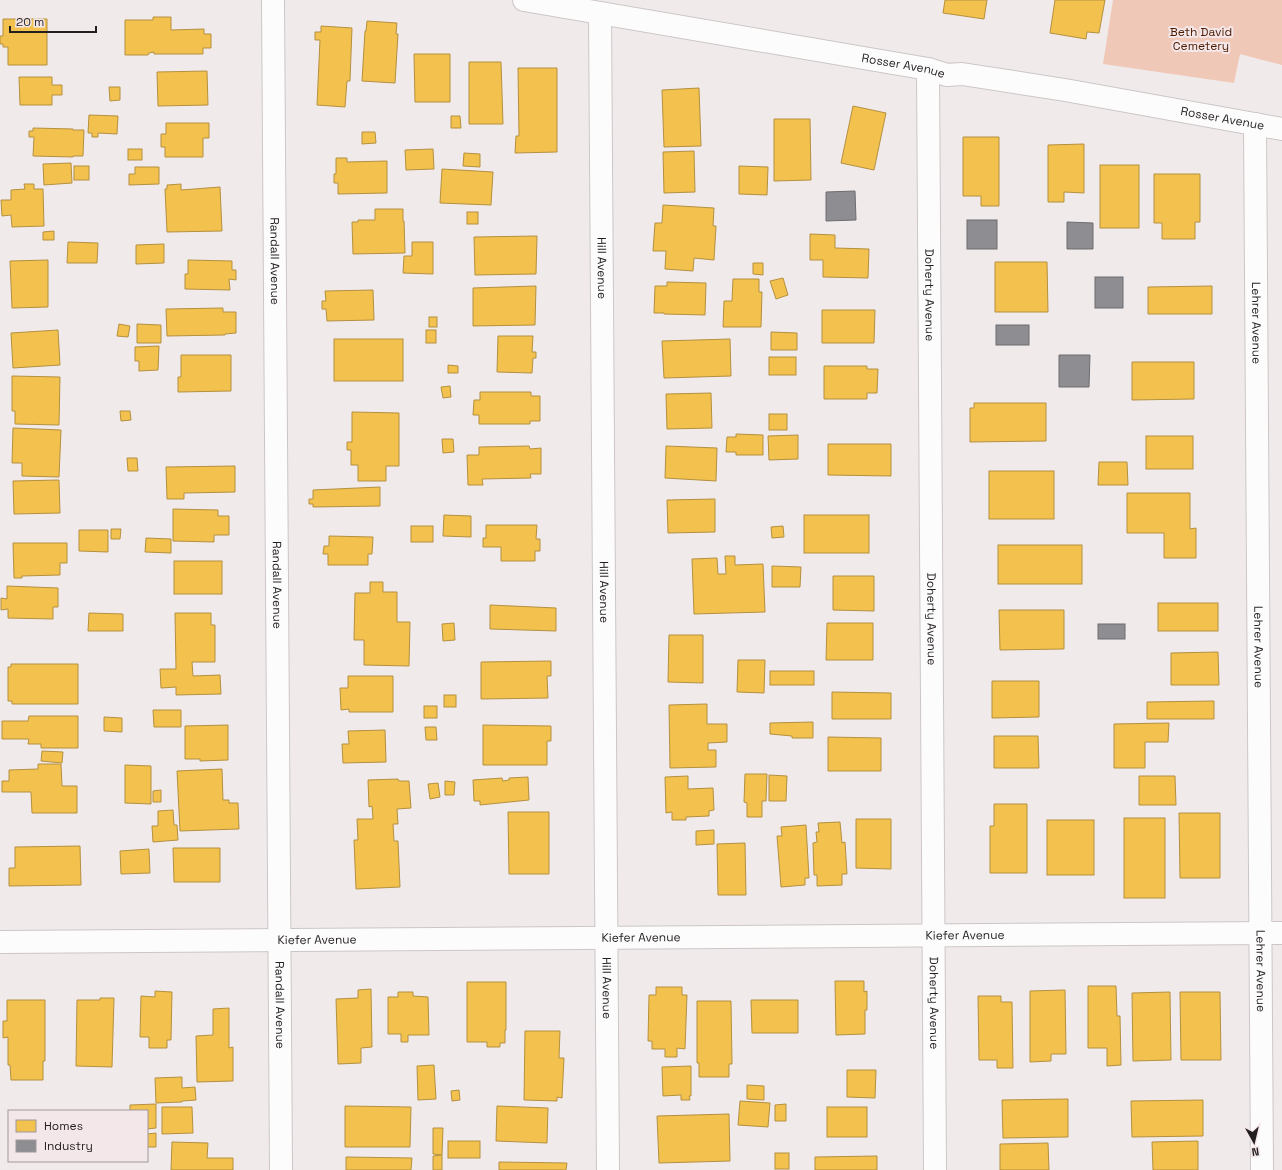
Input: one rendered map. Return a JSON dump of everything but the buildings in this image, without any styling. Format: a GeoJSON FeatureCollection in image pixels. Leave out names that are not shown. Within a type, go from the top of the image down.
{"type":"FeatureCollection","features":[{"type":"Feature","properties":{"kind":"street","name":"Randall Avenue"},"geometry":{"type":"LineString","coordinates":[[273,0],[281,1170]]}},
{"type":"Feature","properties":{"kind":"street","name":"Rosser Avenue"},"geometry":{"type":"LineString","coordinates":[[524,0],[928,69],[947,75],[962,74],[1065,90],[1282,129]]}},
{"type":"Feature","properties":{"kind":"street","name":"Hill Avenue"},"geometry":{"type":"LineString","coordinates":[[600,13],[608,1170]]}},
{"type":"Feature","properties":{"kind":"street","name":"Doherty Avenue"},"geometry":{"type":"LineString","coordinates":[[928,69],[935,1170]]}},
{"type":"Feature","properties":{"kind":"street","name":"Lehrer Avenue"},"geometry":{"type":"LineString","coordinates":[[1255,124],[1262,1170]]}},
{"type":"Feature","properties":{"kind":"street","name":"Kiefer Avenue"},"geometry":{"type":"LineString","coordinates":[[0,942],[1282,933]]}},
{"type":"Feature","properties":{"kind":"green space","name":"Beth David Cemetery"},"geometry":{"type":"Polygon","coordinates":[[[1113,0],[1282,0],[1282,65],[1240,54],[1234,83],[1103,64],[1113,0]]]}}]}
